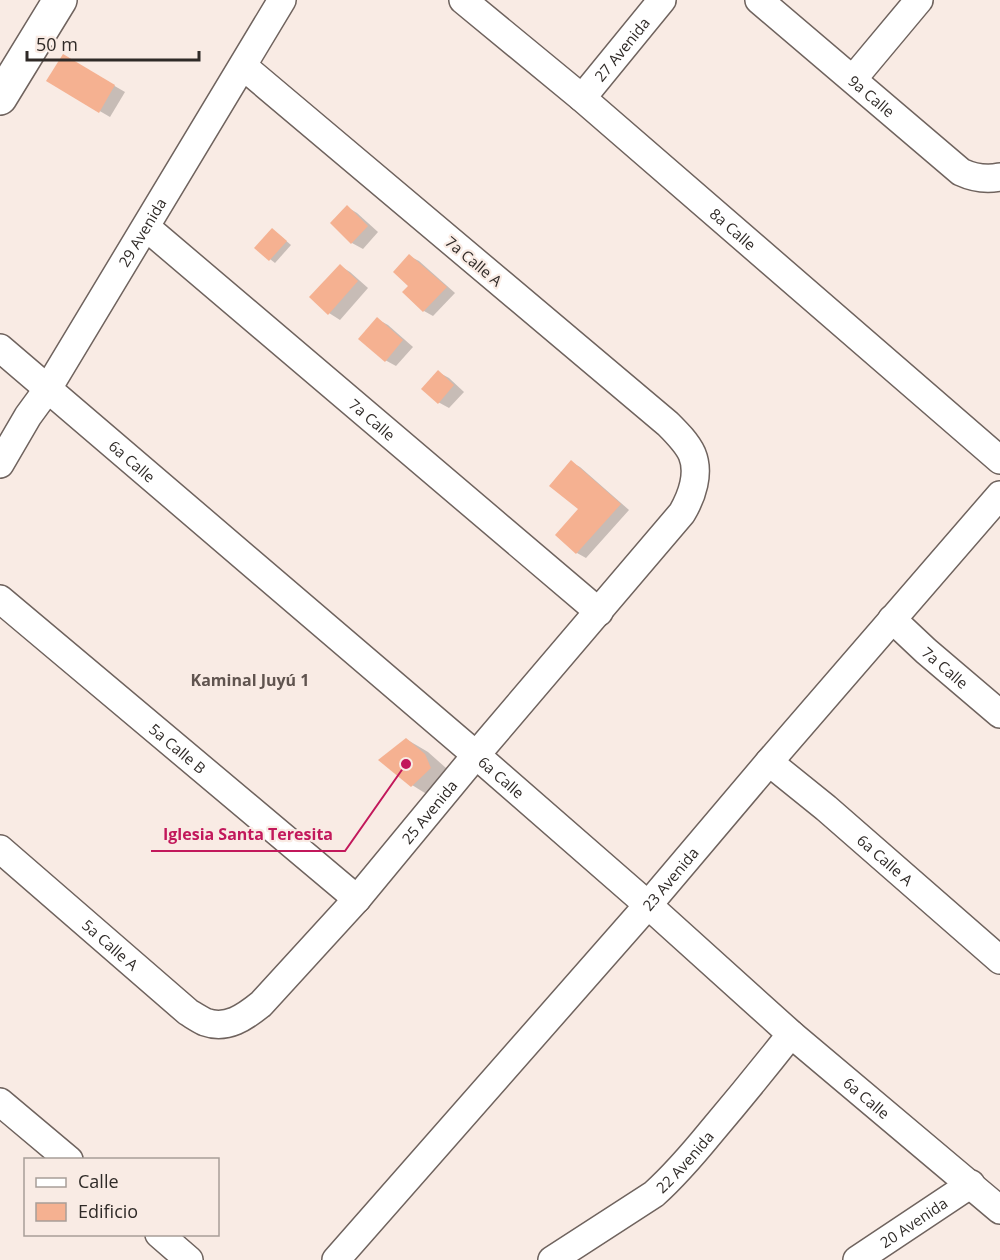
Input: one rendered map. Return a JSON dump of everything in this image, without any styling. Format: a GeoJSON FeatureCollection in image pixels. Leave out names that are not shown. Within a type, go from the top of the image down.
{"type":"FeatureCollection","features":[{"type":"Feature","properties":{"kind":"street"},"geometry":{"type":"LineString","coordinates":[[0,98],[60,0]]}},
{"type":"Feature","properties":{"kind":"street","name":"29 Avenida"},"geometry":{"type":"LineString","coordinates":[[0,464],[282,0]]}},
{"type":"Feature","properties":{"kind":"street","name":"8a Calle"},"geometry":{"type":"LineString","coordinates":[[463,0],[582,99],[1000,460]]}},
{"type":"Feature","properties":{"kind":"street","name":"27 Avenida"},"geometry":{"type":"LineString","coordinates":[[582,99],[662,0]]}},
{"type":"Feature","properties":{"kind":"street","name":"9a Calle"},"geometry":{"type":"LineString","coordinates":[[759,0],[961,172],[977,178],[996,178]]}},
{"type":"Feature","properties":{"kind":"street"},"geometry":{"type":"LineString","coordinates":[[853,79],[919,0]]}},
{"type":"Feature","properties":{"kind":"street","name":"7a Calle A"},"geometry":{"type":"LineString","coordinates":[[243,66],[668,424],[692,454],[694,465]]}},
{"type":"Feature","properties":{"kind":"street","name":"7a Calle"},"geometry":{"type":"LineString","coordinates":[[146,227],[599,612]]}},
{"type":"Feature","properties":{"kind":"street","name":"6a Calle"},"geometry":{"type":"LineString","coordinates":[[0,348],[648,904],[791,1034],[1000,1210]]}},
{"type":"Feature","properties":{"kind":"street","name":"25 Avenida"},"geometry":{"type":"LineString","coordinates":[[226,1024],[244,1017],[261,1004],[357,899],[682,513],[693,490],[694,465]]}},
{"type":"Feature","properties":{"kind":"street","name":"23 Avenida"},"geometry":{"type":"LineString","coordinates":[[336,1260],[648,904],[1000,495]]}},
{"type":"Feature","properties":{"kind":"street","name":"5a Calle B"},"geometry":{"type":"LineString","coordinates":[[0,599],[357,899]]}},
{"type":"Feature","properties":{"kind":"street","name":"7a Calle"},"geometry":{"type":"LineString","coordinates":[[892,619],[1000,714]]}},
{"type":"Feature","properties":{"kind":"street","name":"6a Calle A"},"geometry":{"type":"LineString","coordinates":[[769,762],[826,808],[1000,960]]}},
{"type":"Feature","properties":{"kind":"street","name":"5a Calle A"},"geometry":{"type":"LineString","coordinates":[[0,849],[188,1012],[206,1022],[226,1024]]}},
{"type":"Feature","properties":{"kind":"street","name":"22 Avenida"},"geometry":{"type":"LineString","coordinates":[[552,1260],[654,1194],[666,1183],[719,1123],[791,1034]]}},
{"type":"Feature","properties":{"kind":"street"},"geometry":{"type":"LineString","coordinates":[[0,1102],[67,1158]]}},
{"type":"Feature","properties":{"kind":"street","name":"20 Avenida"},"geometry":{"type":"LineString","coordinates":[[857,1260],[971,1184]]}},
{"type":"Feature","properties":{"kind":"street"},"geometry":{"type":"LineString","coordinates":[[161,1236],[189,1260]]}},
{"type":"Feature","properties":{"kind":"building"},"geometry":{"type":"Polygon","coordinates":[[[63,54],[115,85],[99,113],[46,81],[63,54]]]}},
{"type":"Feature","properties":{"kind":"building"},"geometry":{"type":"Polygon","coordinates":[[[347,205],[368,226],[351,244],[330,223],[347,205]]]}},
{"type":"Feature","properties":{"kind":"building"},"geometry":{"type":"Polygon","coordinates":[[[272,228],[287,241],[269,261],[254,248],[272,228]]]}},
{"type":"Feature","properties":{"kind":"building"},"geometry":{"type":"Polygon","coordinates":[[[409,254],[447,287],[423,312],[402,292],[408,286],[393,272],[409,254]]]}},
{"type":"Feature","properties":{"kind":"building"},"geometry":{"type":"Polygon","coordinates":[[[340,264],[358,281],[328,315],[309,297],[340,264]]]}},
{"type":"Feature","properties":{"kind":"building"},"geometry":{"type":"Polygon","coordinates":[[[377,317],[403,340],[385,362],[358,339],[377,317]]]}},
{"type":"Feature","properties":{"kind":"building"},"geometry":{"type":"Polygon","coordinates":[[[438,370],[454,385],[438,404],[421,389],[438,370]]]}},
{"type":"Feature","properties":{"kind":"building"},"geometry":{"type":"Polygon","coordinates":[[[571,460],[621,504],[576,554],[555,535],[578,509],[549,486],[571,460]]]}},
{"type":"Feature","properties":{"kind":"building"},"geometry":{"type":"Polygon","coordinates":[[[406,738],[425,754],[431,768],[411,787],[378,760],[406,738]]]}},
{"type":"Feature","properties":{"kind":"place","name":"Iglesia Santa Teresita"},"geometry":{"type":"Point","coordinates":[406,764]}},
{"type":"Feature","properties":{"kind":"district","name":"Kaminal Juyú 1"},"geometry":{"type":"Point","coordinates":[250,680]}}]}
